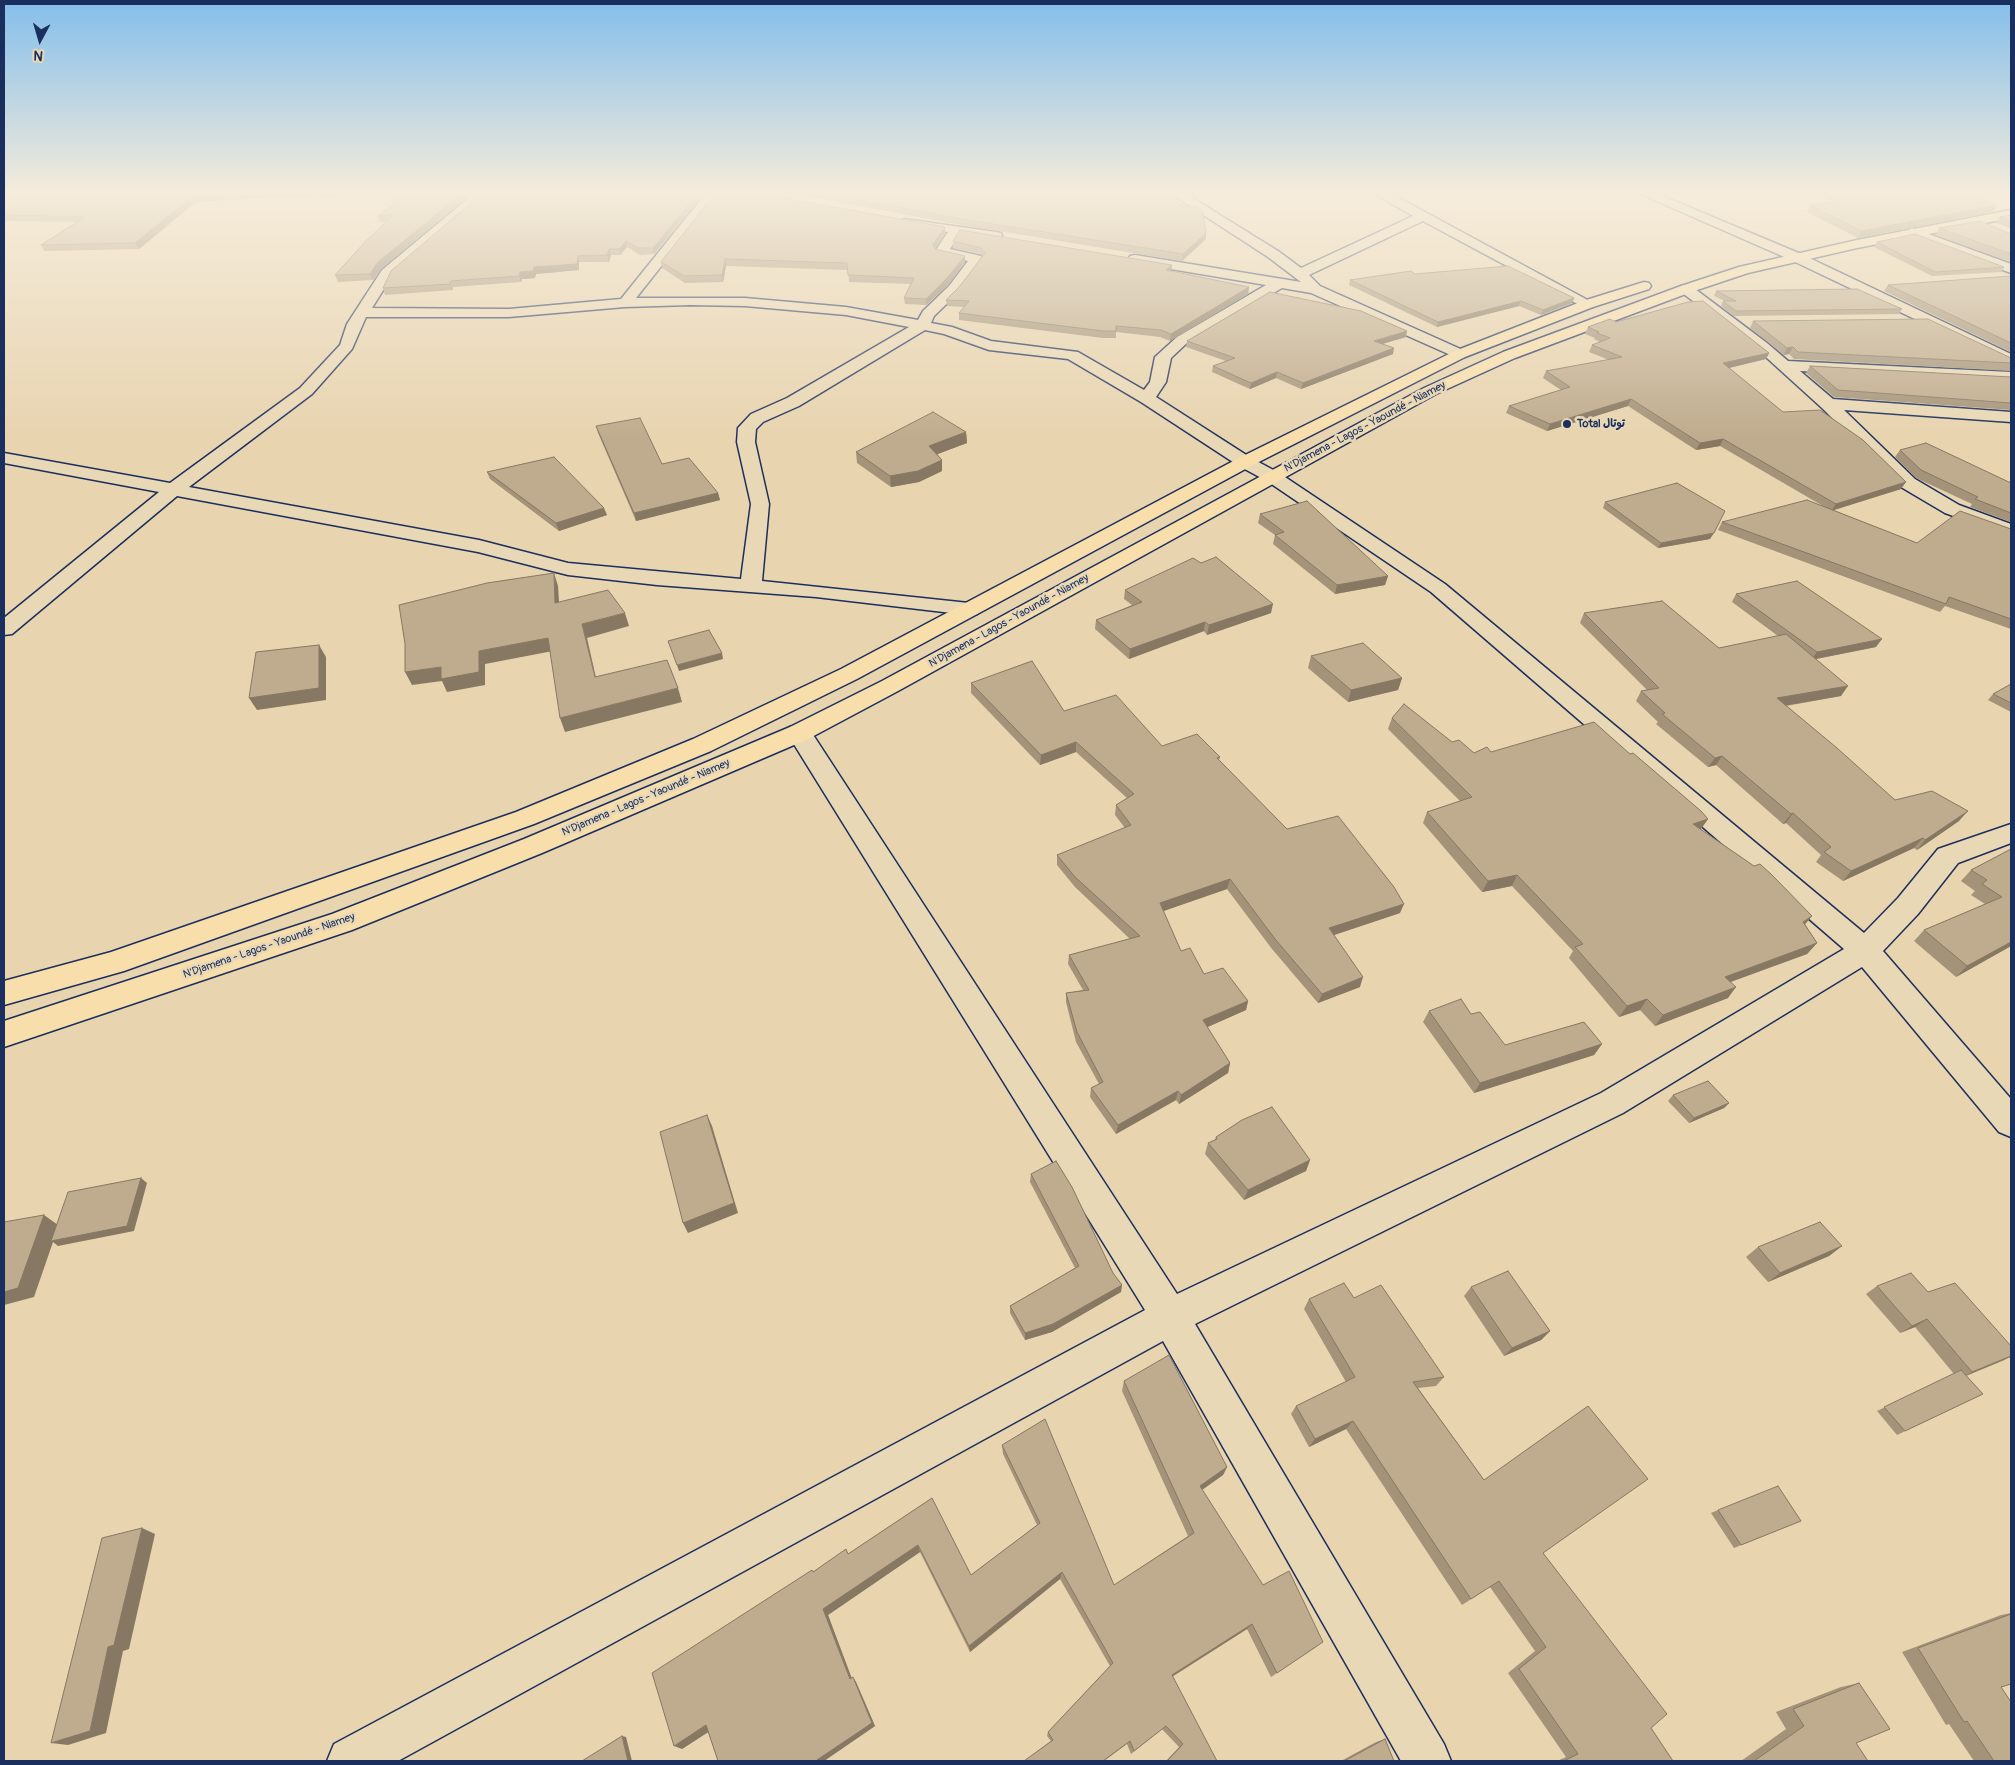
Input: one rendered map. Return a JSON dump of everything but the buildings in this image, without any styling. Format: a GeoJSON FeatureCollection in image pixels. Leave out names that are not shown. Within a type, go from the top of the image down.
{"type":"FeatureCollection","features":[{"type":"Feature","properties":{"kind":"highway","name":"N'Djamena - Lagos - Yaoundé - Niamey"},"geometry":{"type":"LineString","coordinates":[[4,993],[114,962],[524,818],[702,745],[848,674],[1245,462],[1460,354],[1588,304],[1682,274]]}},
{"type":"Feature","properties":{"kind":"highway","name":"N'Djamena - Lagos - Yaoundé - Niamey"},"geometry":{"type":"LineString","coordinates":[[4,1034],[124,996],[342,922],[533,846],[799,733],[890,686],[1430,391],[1510,355],[1686,288],[1734,274]]}},
{"type":"Feature","properties":{"kind":"street"},"geometry":{"type":"LineString","coordinates":[[4,629],[172,490],[306,391],[347,346],[354,324],[386,274]]}},
{"type":"Feature","properties":{"kind":"street"},"geometry":{"type":"LineString","coordinates":[[625,303],[648,274]]}},
{"type":"Feature","properties":{"kind":"street"},"geometry":{"type":"LineString","coordinates":[[751,586],[760,504],[746,442],[747,428],[757,418],[793,402],[922,326],[928,314],[954,289],[965,274]]}},
{"type":"Feature","properties":{"kind":"street"},"geometry":{"type":"LineString","coordinates":[[1227,274],[1315,289],[1460,354]]}},
{"type":"Feature","properties":{"kind":"street"},"geometry":{"type":"LineString","coordinates":[[1300,274],[1315,289]]}},
{"type":"Feature","properties":{"kind":"street"},"geometry":{"type":"LineString","coordinates":[[1532,274],[1588,304]]}},
{"type":"Feature","properties":{"kind":"street"},"geometry":{"type":"LineString","coordinates":[[1834,274],[1928,320],[2007,355]]}},
{"type":"Feature","properties":{"kind":"street"},"geometry":{"type":"LineString","coordinates":[[1992,278],[2011,277]]}},
{"type":"Feature","properties":{"kind":"street"},"geometry":{"type":"LineString","coordinates":[[1147,398],[1158,382],[1163,357],[1182,340],[1280,283]]}},
{"type":"Feature","properties":{"kind":"street"},"geometry":{"type":"LineString","coordinates":[[1861,287],[1889,285]]}},
{"type":"Feature","properties":{"kind":"street"},"geometry":{"type":"LineString","coordinates":[[1686,288],[1731,322],[1828,404],[1908,483],[1952,509],[2011,531]]}},
{"type":"Feature","properties":{"kind":"street"},"geometry":{"type":"LineString","coordinates":[[361,312],[434,314],[509,313],[625,303],[744,302],[846,311],[947,330],[989,345],[1072,355],[1147,398],[1245,462],[1273,477],[1438,588],[1865,951],[2011,1122]]}},
{"type":"Feature","properties":{"kind":"street"},"geometry":{"type":"LineString","coordinates":[[1889,320],[1928,320]]}},
{"type":"Feature","properties":{"kind":"street"},"geometry":{"type":"LineString","coordinates":[[1731,322],[1751,322]]}},
{"type":"Feature","properties":{"kind":"street"},"geometry":{"type":"LineString","coordinates":[[1783,365],[2011,377]]}},
{"type":"Feature","properties":{"kind":"street"},"geometry":{"type":"LineString","coordinates":[[1828,404],[2011,417]]}},
{"type":"Feature","properties":{"kind":"street"},"geometry":{"type":"LineString","coordinates":[[4,458],[479,546],[568,569],[751,586],[969,610]]}},
{"type":"Feature","properties":{"kind":"street"},"geometry":{"type":"LineString","coordinates":[[799,733],[1170,1317],[1427,1761]]}},
{"type":"Feature","properties":{"kind":"street"},"geometry":{"type":"LineString","coordinates":[[351,1761],[1170,1317],[1612,1103],[1865,951],[1908,906],[1948,856],[2011,833]]}},
{"type":"Feature","properties":{"kind":"place","name":"Total توتال"},"geometry":{"type":"Point","coordinates":[1567,424]}}]}
